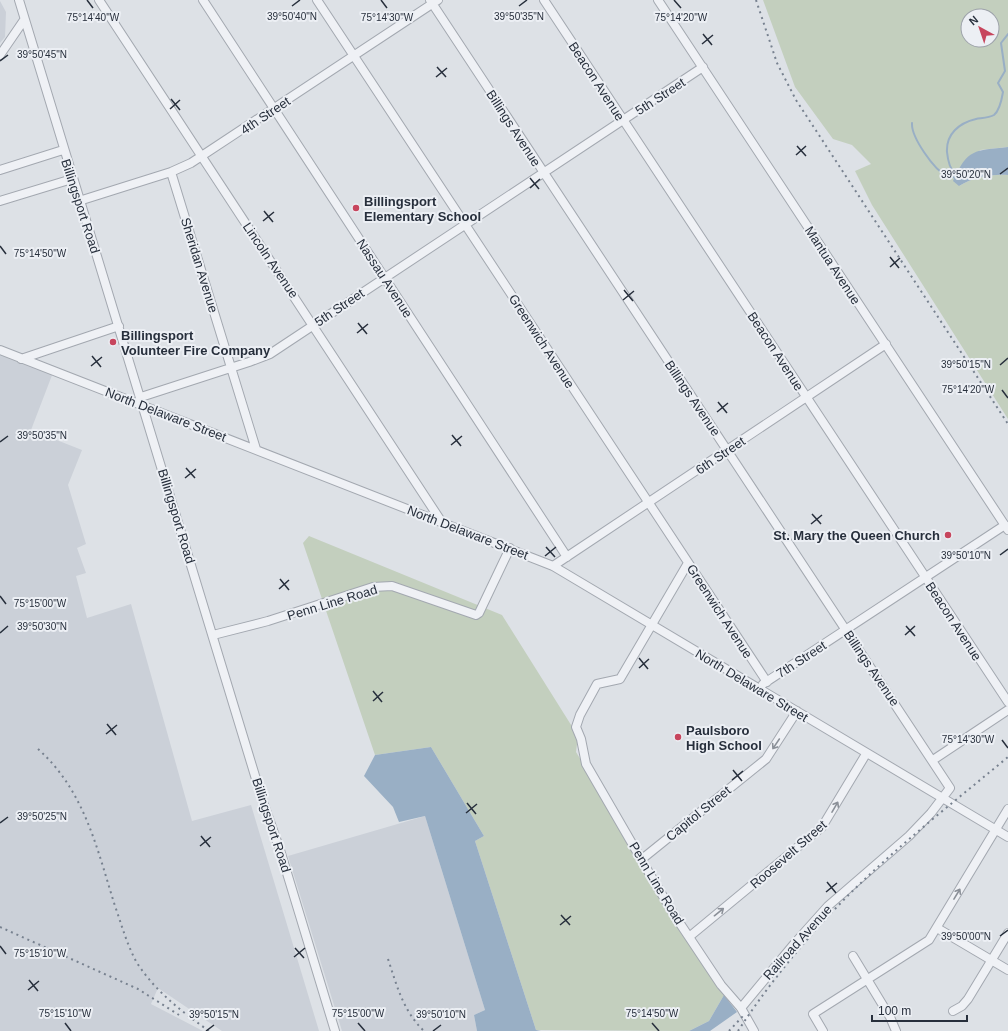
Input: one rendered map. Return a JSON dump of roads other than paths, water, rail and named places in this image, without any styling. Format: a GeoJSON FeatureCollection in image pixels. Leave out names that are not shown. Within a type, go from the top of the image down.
{"type":"FeatureCollection","features":[{"type":"Feature","properties":{"kind":"street","name":"Billingsport Road"},"geometry":{"type":"LineString","coordinates":[[19,0],[63,150],[119,326],[335,1031]]}},
{"type":"Feature","properties":{"kind":"street","name":"Lincoln Avenue"},"geometry":{"type":"LineString","coordinates":[[99,0],[314,324],[441,521]]}},
{"type":"Feature","properties":{"kind":"street","name":"Nassau Avenue"},"geometry":{"type":"LineString","coordinates":[[203,0],[567,557]]}},
{"type":"Feature","properties":{"kind":"street","name":"Greenwich Avenue"},"geometry":{"type":"LineString","coordinates":[[317,0],[767,682]]}},
{"type":"Feature","properties":{"kind":"street","name":"Beacon Avenue"},"geometry":{"type":"LineString","coordinates":[[544,0],[1008,702]]}},
{"type":"Feature","properties":{"kind":"street","name":"Mantua Avenue"},"geometry":{"type":"LineString","coordinates":[[658,0],[1006,528]]}},
{"type":"Feature","properties":{"kind":"street","name":"4th Street"},"geometry":{"type":"LineString","coordinates":[[79,201],[172,172],[202,157],[354,56],[433,1]]}},
{"type":"Feature","properties":{"kind":"street","name":"Billings Avenue"},"geometry":{"type":"LineString","coordinates":[[433,1],[544,173],[933,760],[950,788],[943,796]]}},
{"type":"Feature","properties":{"kind":"street"},"geometry":{"type":"LineString","coordinates":[[0,55],[24,20]]}},
{"type":"Feature","properties":{"kind":"street","name":"5th Street"},"geometry":{"type":"LineString","coordinates":[[142,401],[270,354],[703,67]]}},
{"type":"Feature","properties":{"kind":"street"},"geometry":{"type":"LineString","coordinates":[[0,170],[63,150]]}},
{"type":"Feature","properties":{"kind":"street","name":"Sheridan Avenue"},"geometry":{"type":"LineString","coordinates":[[172,172],[256,449]]}},
{"type":"Feature","properties":{"kind":"street"},"geometry":{"type":"LineString","coordinates":[[0,201],[72,179]]}},
{"type":"Feature","properties":{"kind":"street"},"geometry":{"type":"LineString","coordinates":[[21,358],[119,326]]}},
{"type":"Feature","properties":{"kind":"street","name":"6th Street"},"geometry":{"type":"LineString","coordinates":[[553,566],[886,344]]}},
{"type":"Feature","properties":{"kind":"street","name":"North Delaware Street"},"geometry":{"type":"LineString","coordinates":[[0,350],[142,401],[256,449],[553,566],[797,711],[866,754],[943,796],[1008,837]]}},
{"type":"Feature","properties":{"kind":"street","name":"7th Street"},"geometry":{"type":"LineString","coordinates":[[757,688],[925,577],[1006,528]]}},
{"type":"Feature","properties":{"kind":"street","name":"Penn Line Road"},"geometry":{"type":"LineString","coordinates":[[213,636],[268,621],[373,587],[392,586],[472,615],[479,613],[510,548]]}},
{"type":"Feature","properties":{"kind":"street"},"geometry":{"type":"LineString","coordinates":[[652,625],[688,562]]}},
{"type":"Feature","properties":{"kind":"street","name":"Penn Line Road"},"geometry":{"type":"LineString","coordinates":[[652,625],[620,679],[597,684],[580,715],[576,727],[581,739],[586,764],[689,937],[721,985],[741,1008],[754,1031]]}},
{"type":"Feature","properties":{"kind":"street"},"geometry":{"type":"LineString","coordinates":[[933,760],[1008,710]]}},
{"type":"Feature","properties":{"kind":"street","name":"Capitol Street"},"geometry":{"type":"LineString","coordinates":[[642,859],[766,759],[797,711]]}},
{"type":"Feature","properties":{"kind":"street","name":"Roosevelt Street"},"geometry":{"type":"LineString","coordinates":[[689,937],[822,827],[866,754]]}},
{"type":"Feature","properties":{"kind":"street","name":"Railroad Avenue"},"geometry":{"type":"LineString","coordinates":[[741,1008],[794,944],[828,906],[908,836],[931,813],[943,796]]}},
{"type":"Feature","properties":{"kind":"street"},"geometry":{"type":"LineString","coordinates":[[823,1031],[813,1014],[929,940],[1008,809]]}},
{"type":"Feature","properties":{"kind":"street"},"geometry":{"type":"LineString","coordinates":[[937,928],[1008,970]]}},
{"type":"Feature","properties":{"kind":"street"},"geometry":{"type":"LineString","coordinates":[[953,1011],[962,1006],[968,999],[1008,933]]}},
{"type":"Feature","properties":{"kind":"street"},"geometry":{"type":"LineString","coordinates":[[853,956],[866,980],[890,1017],[896,1031]]}},
{"type":"Feature","properties":{"kind":"water"},"geometry":{"type":"Polygon","coordinates":[[[1008,147],[1008,175],[983,177],[971,180],[959,186],[953,181],[963,162],[973,153],[987,149],[1008,147]]]}},
{"type":"Feature","properties":{"kind":"water"},"geometry":{"type":"Polygon","coordinates":[[[431,747],[484,836],[475,841],[536,1030],[541,1031],[477,1031],[474,1015],[485,1010],[425,816],[399,822],[393,807],[364,776],[375,755],[431,747]]]}},
{"type":"Feature","properties":{"kind":"water"},"geometry":{"type":"Polygon","coordinates":[[[724,995],[737,1012],[710,1031],[689,1031],[709,1021],[724,995]]]}},
{"type":"Feature","properties":{"kind":"waterway"},"geometry":{"type":"LineString","coordinates":[[957,177],[951,168],[948,159],[947,146],[949,140],[951,135],[959,126],[976,119],[992,116],[997,111],[1003,92],[998,83],[1005,71],[1001,43],[1008,34]]}},
{"type":"Feature","properties":{"kind":"waterway"},"geometry":{"type":"LineString","coordinates":[[912,123],[915,136],[930,160],[942,173],[947,176],[957,178]]}},
{"type":"Feature","properties":{"kind":"railway"},"geometry":{"type":"LineString","coordinates":[[756,0],[777,63],[796,100],[1008,424]]}},
{"type":"Feature","properties":{"kind":"railway"},"geometry":{"type":"LineString","coordinates":[[38,749],[54,765],[78,802],[95,842],[125,935],[137,963],[161,992],[209,1031]]}},
{"type":"Feature","properties":{"kind":"railway"},"geometry":{"type":"LineString","coordinates":[[738,1031],[771,984],[796,953],[854,889],[919,831],[1008,757]]}},
{"type":"Feature","properties":{"kind":"railway"},"geometry":{"type":"LineString","coordinates":[[0,927],[138,989],[179,1015]]}},
{"type":"Feature","properties":{"kind":"railway"},"geometry":{"type":"LineString","coordinates":[[388,959],[406,1007],[424,1031]]}},
{"type":"Feature","properties":{"kind":"railway"},"geometry":{"type":"LineString","coordinates":[[729,1031],[743,1016]]}},
{"type":"Feature","properties":{"kind":"place","name":"Billingsport Elementary School"},"geometry":{"type":"Point","coordinates":[356,208]}},
{"type":"Feature","properties":{"kind":"place","name":"Billingsport Volunteer Fire Company"},"geometry":{"type":"Point","coordinates":[113,342]}},
{"type":"Feature","properties":{"kind":"place","name":"St. Mary the Queen Church"},"geometry":{"type":"Point","coordinates":[948,535]}},
{"type":"Feature","properties":{"kind":"place","name":"Paulsboro High School"},"geometry":{"type":"Point","coordinates":[678,737]}}]}
